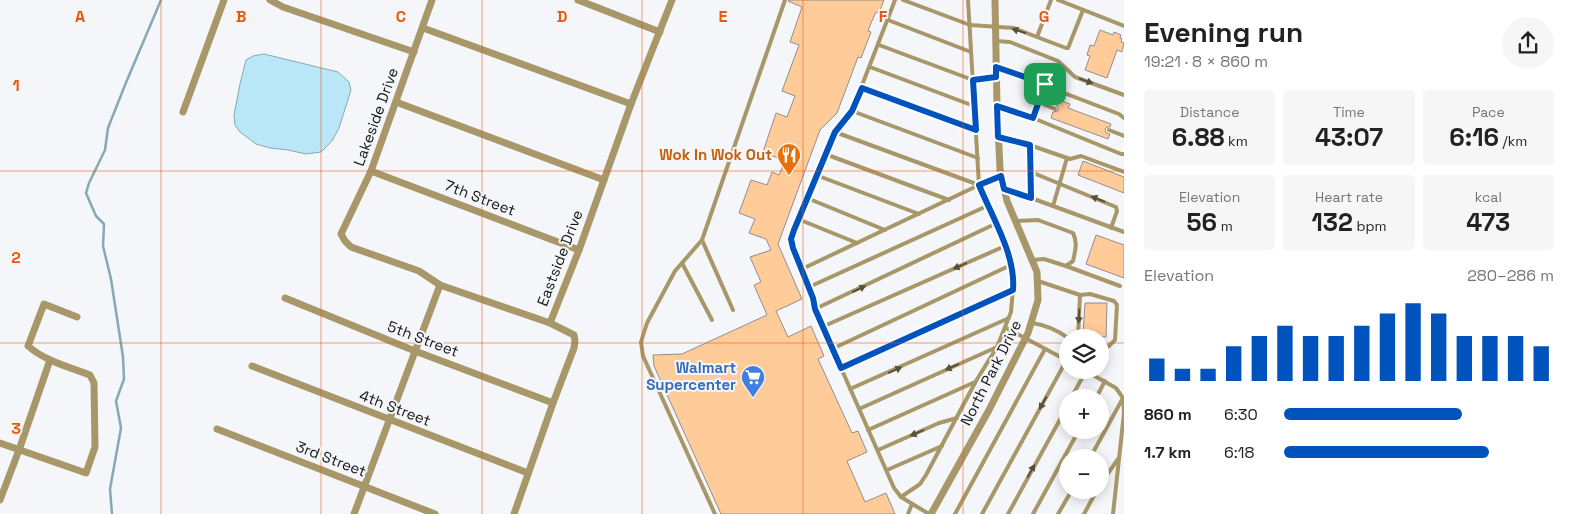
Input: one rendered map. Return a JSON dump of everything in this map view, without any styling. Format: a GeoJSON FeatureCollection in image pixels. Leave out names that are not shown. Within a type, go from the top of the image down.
{"type":"FeatureCollection","features":[{"type":"Feature","properties":{"kind":"street"},"geometry":{"type":"LineString","coordinates":[[183,112],[224,0]]}},
{"type":"Feature","properties":{"kind":"street"},"geometry":{"type":"LineString","coordinates":[[270,0],[283,7],[414,52]]}},
{"type":"Feature","properties":{"kind":"street","name":"Lakeside Drive"},"geometry":{"type":"LineString","coordinates":[[432,0],[371,171],[342,234],[344,241],[351,247],[419,271],[440,285]]}},
{"type":"Feature","properties":{"kind":"street"},"geometry":{"type":"LineString","coordinates":[[578,0],[588,2],[660,32]]}},
{"type":"Feature","properties":{"kind":"street","name":"Eastside Drive"},"geometry":{"type":"LineString","coordinates":[[514,514],[574,348],[574,335],[550,323],[579,250],[631,104],[672,0]]}},
{"type":"Feature","properties":{"kind":"street","name":"North Park Drive"},"geometry":{"type":"LineString","coordinates":[[930,514],[989,410],[1032,323],[1038,300],[1037,272],[1015,221],[1001,176],[998,137],[995,0]]}},
{"type":"Feature","properties":{"kind":"street"},"geometry":{"type":"LineString","coordinates":[[423,28],[631,104]]}},
{"type":"Feature","properties":{"kind":"street"},"geometry":{"type":"LineString","coordinates":[[396,102],[604,180]]}},
{"type":"Feature","properties":{"kind":"street","name":"7th Street"},"geometry":{"type":"LineString","coordinates":[[371,171],[579,250]]}},
{"type":"Feature","properties":{"kind":"street"},"geometry":{"type":"LineString","coordinates":[[354,514],[440,285],[550,323]]}},
{"type":"Feature","properties":{"kind":"street","name":"5th Street"},"geometry":{"type":"LineString","coordinates":[[285,298],[414,352],[553,403]]}},
{"type":"Feature","properties":{"kind":"street"},"geometry":{"type":"LineString","coordinates":[[0,443],[86,473],[94,446],[94,383],[90,375],[50,360],[28,346],[44,304],[78,317]]}},
{"type":"Feature","properties":{"kind":"street"},"geometry":{"type":"LineString","coordinates":[[0,500],[50,360]]}},
{"type":"Feature","properties":{"kind":"street","name":"4th Street"},"geometry":{"type":"LineString","coordinates":[[252,366],[528,474]]}},
{"type":"Feature","properties":{"kind":"street","name":"3rd Street"},"geometry":{"type":"LineString","coordinates":[[217,429],[435,514]]}},
{"type":"Feature","properties":{"kind":"lane"},"geometry":{"type":"LineString","coordinates":[[715,514],[643,356],[641,342],[647,323],[667,285],[682,263],[702,240],[786,0]]}},
{"type":"Feature","properties":{"kind":"lane"},"geometry":{"type":"LineString","coordinates":[[895,0],[852,111],[835,132],[791,239],[822,327],[894,488],[901,497],[930,514]]}},
{"type":"Feature","properties":{"kind":"lane"},"geometry":{"type":"LineString","coordinates":[[903,0],[970,25],[1014,28],[1066,48],[1068,48],[1083,10]]}},
{"type":"Feature","properties":{"kind":"lane"},"geometry":{"type":"LineString","coordinates":[[901,497],[920,484],[943,445],[976,381],[997,347],[1011,312],[1014,277],[1011,265],[979,185],[968,0]]}},
{"type":"Feature","properties":{"kind":"lane"},"geometry":{"type":"LineString","coordinates":[[1037,37],[1051,0]]}},
{"type":"Feature","properties":{"kind":"lane"},"geometry":{"type":"LineString","coordinates":[[1058,0],[1124,26]]}},
{"type":"Feature","properties":{"kind":"lane"},"geometry":{"type":"LineString","coordinates":[[888,20],[971,52]]}},
{"type":"Feature","properties":{"kind":"lane"},"geometry":{"type":"LineString","coordinates":[[996,42],[1010,42],[1058,61],[1074,78],[1124,95]]}},
{"type":"Feature","properties":{"kind":"lane"},"geometry":{"type":"LineString","coordinates":[[879,45],[973,80],[996,77]]}},
{"type":"Feature","properties":{"kind":"lane"},"geometry":{"type":"LineString","coordinates":[[996,67],[1045,84],[1119,114],[1124,118]]}},
{"type":"Feature","properties":{"kind":"lane"},"geometry":{"type":"LineString","coordinates":[[870,68],[974,106]]}},
{"type":"Feature","properties":{"kind":"lane"},"geometry":{"type":"LineString","coordinates":[[1033,118],[1045,84]]}},
{"type":"Feature","properties":{"kind":"lane"},"geometry":{"type":"LineString","coordinates":[[862,88],[976,130]]}},
{"type":"Feature","properties":{"kind":"lane"},"geometry":{"type":"LineString","coordinates":[[1038,102],[1054,108]]}},
{"type":"Feature","properties":{"kind":"lane"},"geometry":{"type":"LineString","coordinates":[[997,106],[1033,118],[1124,154]]}},
{"type":"Feature","properties":{"kind":"lane"},"geometry":{"type":"LineString","coordinates":[[852,111],[978,158]]}},
{"type":"Feature","properties":{"kind":"lane"},"geometry":{"type":"LineString","coordinates":[[1109,130],[1124,136]]}},
{"type":"Feature","properties":{"kind":"lane"},"geometry":{"type":"LineString","coordinates":[[835,132],[979,185]]}},
{"type":"Feature","properties":{"kind":"lane"},"geometry":{"type":"LineString","coordinates":[[998,137],[1030,145],[1070,159],[1081,156],[1124,172]]}},
{"type":"Feature","properties":{"kind":"lane"},"geometry":{"type":"LineString","coordinates":[[1030,145],[1031,198]]}},
{"type":"Feature","properties":{"kind":"lane"},"geometry":{"type":"LineString","coordinates":[[825,154],[949,200]]}},
{"type":"Feature","properties":{"kind":"lane"},"geometry":{"type":"LineString","coordinates":[[1053,206],[1067,158]]}},
{"type":"Feature","properties":{"kind":"lane"},"geometry":{"type":"LineString","coordinates":[[1030,172],[1116,207],[1117,211],[1111,228]]}},
{"type":"Feature","properties":{"kind":"lane"},"geometry":{"type":"LineString","coordinates":[[816,175],[918,214]]}},
{"type":"Feature","properties":{"kind":"lane"},"geometry":{"type":"LineString","coordinates":[[802,269],[1001,176]]}},
{"type":"Feature","properties":{"kind":"lane"},"geometry":{"type":"LineString","coordinates":[[1004,189],[1124,232]]}},
{"type":"Feature","properties":{"kind":"lane"},"geometry":{"type":"LineString","coordinates":[[807,198],[885,230]]}},
{"type":"Feature","properties":{"kind":"lane"},"geometry":{"type":"LineString","coordinates":[[809,287],[988,206]]}},
{"type":"Feature","properties":{"kind":"lane"},"geometry":{"type":"LineString","coordinates":[[798,219],[857,243]]}},
{"type":"Feature","properties":{"kind":"lane"},"geometry":{"type":"LineString","coordinates":[[1015,221],[1038,220],[1073,233],[1077,245],[1073,261],[1066,266]]}},
{"type":"Feature","properties":{"kind":"lane"},"geometry":{"type":"LineString","coordinates":[[815,309],[995,224]]}},
{"type":"Feature","properties":{"kind":"lane"},"geometry":{"type":"LineString","coordinates":[[702,240],[733,310]]}},
{"type":"Feature","properties":{"kind":"lane"},"geometry":{"type":"LineString","coordinates":[[822,327],[1005,246]]}},
{"type":"Feature","properties":{"kind":"lane"},"geometry":{"type":"LineString","coordinates":[[1032,260],[1044,258],[1120,286]]}},
{"type":"Feature","properties":{"kind":"lane"},"geometry":{"type":"LineString","coordinates":[[682,263],[712,320]]}},
{"type":"Feature","properties":{"kind":"lane"},"geometry":{"type":"LineString","coordinates":[[832,348],[1011,265]]}},
{"type":"Feature","properties":{"kind":"lane"},"geometry":{"type":"LineString","coordinates":[[1037,281],[1080,295],[1090,294],[1114,301],[1117,305],[1115,340],[1109,346]]}},
{"type":"Feature","properties":{"kind":"lane"},"geometry":{"type":"LineString","coordinates":[[841,368],[1013,290]]}},
{"type":"Feature","properties":{"kind":"lane"},"geometry":{"type":"LineString","coordinates":[[1078,329],[1080,295]]}},
{"type":"Feature","properties":{"kind":"lane"},"geometry":{"type":"LineString","coordinates":[[850,389],[1009,318]]}},
{"type":"Feature","properties":{"kind":"lane"},"geometry":{"type":"LineString","coordinates":[[1032,323],[1045,325],[1059,331]]}},
{"type":"Feature","properties":{"kind":"lane"},"geometry":{"type":"LineString","coordinates":[[1006,328],[1059,357]]}},
{"type":"Feature","properties":{"kind":"lane"},"geometry":{"type":"LineString","coordinates":[[859,409],[997,347]]}},
{"type":"Feature","properties":{"kind":"lane"},"geometry":{"type":"LineString","coordinates":[[956,514],[1045,349]]}},
{"type":"Feature","properties":{"kind":"lane"},"geometry":{"type":"LineString","coordinates":[[982,514],[1059,375]]}},
{"type":"Feature","properties":{"kind":"lane"},"geometry":{"type":"LineString","coordinates":[[1102,379],[1116,388],[1123,398],[1124,413],[1113,514]]}},
{"type":"Feature","properties":{"kind":"lane"},"geometry":{"type":"LineString","coordinates":[[868,430],[976,381]]}},
{"type":"Feature","properties":{"kind":"lane"},"geometry":{"type":"LineString","coordinates":[[1101,389],[1106,381]]}},
{"type":"Feature","properties":{"kind":"lane"},"geometry":{"type":"LineString","coordinates":[[1095,449],[1123,398]]}},
{"type":"Feature","properties":{"kind":"lane"},"geometry":{"type":"LineString","coordinates":[[878,450],[938,423],[957,418]]}},
{"type":"Feature","properties":{"kind":"lane"},"geometry":{"type":"LineString","coordinates":[[1008,514],[1059,421]]}},
{"type":"Feature","properties":{"kind":"lane"},"geometry":{"type":"LineString","coordinates":[[1032,514],[1074,439]]}},
{"type":"Feature","properties":{"kind":"lane"},"geometry":{"type":"LineString","coordinates":[[887,470],[943,445]]}},
{"type":"Feature","properties":{"kind":"lane"},"geometry":{"type":"LineString","coordinates":[[1109,472],[1119,458]]}},
{"type":"Feature","properties":{"kind":"lane"},"geometry":{"type":"LineString","coordinates":[[1058,514],[1067,499]]}},
{"type":"Feature","properties":{"kind":"lane"},"geometry":{"type":"LineString","coordinates":[[1084,514],[1092,499]]}},
{"type":"Feature","properties":{"kind":"lane"},"geometry":{"type":"LineString","coordinates":[[908,514],[912,504]]}},
{"type":"Feature","properties":{"kind":"water"},"geometry":{"type":"Polygon","coordinates":[[[264,54],[338,72],[349,82],[351,90],[339,128],[332,141],[321,152],[306,154],[256,144],[240,132],[235,125],[234,115],[246,60],[253,56],[264,54]]]}},
{"type":"Feature","properties":{"kind":"building","name":"Walmart Supercenter"},"geometry":{"type":"Polygon","coordinates":[[[789,0],[884,0],[879,13],[876,12],[871,23],[868,31],[871,32],[861,58],[858,57],[837,113],[820,130],[778,244],[802,299],[776,311],[788,337],[811,326],[824,356],[818,359],[852,433],[858,431],[867,452],[847,461],[865,502],[886,493],[895,514],[721,514],[654,366],[653,355],[682,354],[767,315],[754,285],[761,282],[750,257],[771,250],[766,239],[749,233],[755,219],[739,213],[751,180],[767,185],[772,172],[779,175],[785,161],[763,152],[776,113],[787,117],[795,96],[782,91],[799,45],[790,42],[802,7],[789,0]]]}},
{"type":"Feature","properties":{"kind":"building"},"geometry":{"type":"Polygon","coordinates":[[[1100,30],[1113,35],[1114,32],[1121,35],[1121,42],[1124,43],[1122,52],[1117,50],[1107,78],[1085,70],[1090,56],[1087,55],[1090,45],[1094,46],[1100,30]]]}},
{"type":"Feature","properties":{"kind":"building"},"geometry":{"type":"Polygon","coordinates":[[[1059,100],[1070,104],[1068,108],[1111,124],[1110,127],[1105,129],[1106,133],[1110,134],[1108,139],[1051,118],[1053,112],[1058,111],[1056,105],[1059,100]]]}},
{"type":"Feature","properties":{"kind":"building"},"geometry":{"type":"Polygon","coordinates":[[[1083,161],[1124,177],[1124,193],[1078,175],[1083,161]]]}},
{"type":"Feature","properties":{"kind":"building"},"geometry":{"type":"Polygon","coordinates":[[[1096,235],[1124,245],[1124,278],[1086,264],[1096,235]]]}},
{"type":"Feature","properties":{"kind":"building"},"geometry":{"type":"Polygon","coordinates":[[[1085,303],[1107,303],[1106,329],[1083,329],[1085,303]]]}},
{"type":"Feature","properties":{"kind":"waterway"},"geometry":{"type":"LineString","coordinates":[[112,514],[110,489],[121,428],[116,401],[124,379],[123,357],[111,279],[103,246],[104,224],[96,216],[86,193],[105,150],[108,128],[161,0]]}},
{"type":"Feature","properties":{"kind":"place","name":"Wok In Wok Out"},"geometry":{"type":"Point","coordinates":[789,176]}},
{"type":"Feature","properties":{"kind":"place","name":"Walmart Supercenter"},"geometry":{"type":"Point","coordinates":[753,398]}},
{"type":"Feature","properties":{"kind":"route"},"geometry":{"type":"LineString","coordinates":[[996,67],[1045,84],[1033,118],[997,106],[998,137],[1030,145],[1031,198],[1004,189],[1001,176],[979,185],[1008,253],[1014,277],[1013,290],[841,368],[815,309],[813,298],[791,239],[835,132],[852,111],[862,88],[976,130],[973,80],[996,77],[996,67]]}}]}
